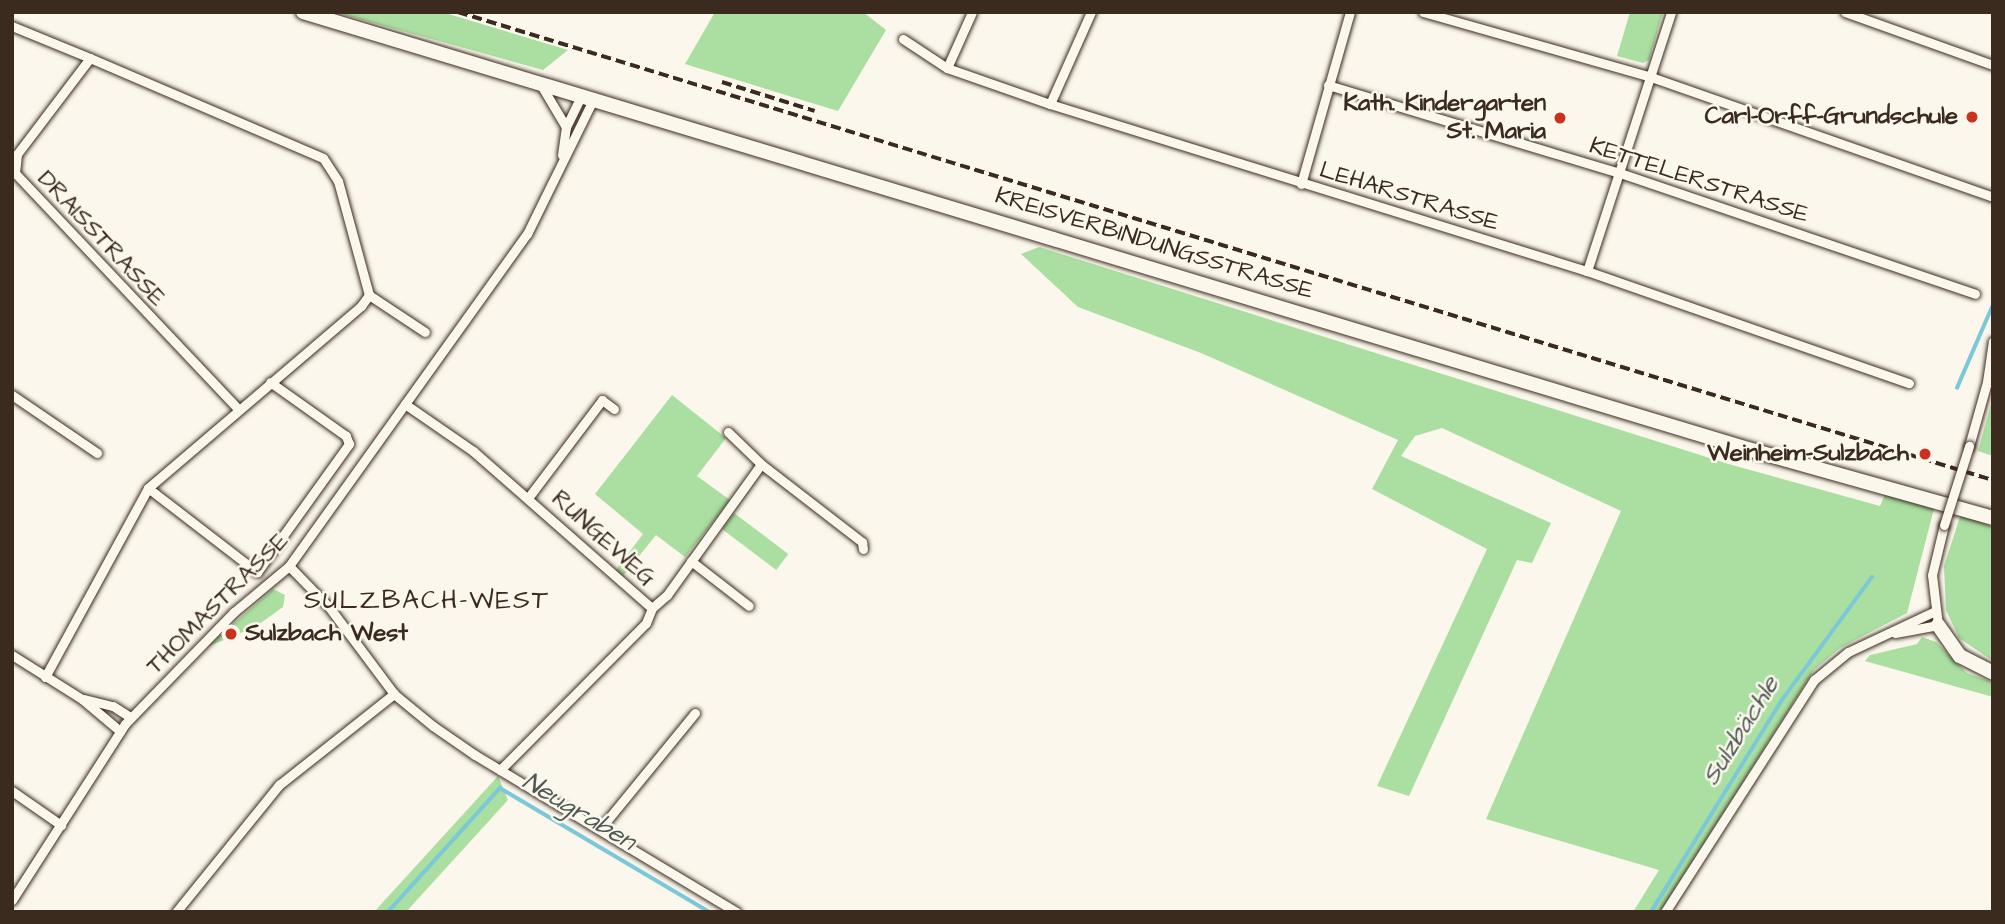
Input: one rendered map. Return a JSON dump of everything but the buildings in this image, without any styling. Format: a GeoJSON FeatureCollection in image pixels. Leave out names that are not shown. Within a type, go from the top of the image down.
{"type":"FeatureCollection","features":[{"type":"Feature","properties":{"kind":"main road","name":"KREISVERBINDUNGSSTRASSE"},"geometry":{"type":"LineString","coordinates":[[303,12],[588,96],[1751,450],[1993,518]]}},
{"type":"Feature","properties":{"kind":"main road"},"geometry":{"type":"LineString","coordinates":[[1935,618],[1961,656],[1993,673]]}},
{"type":"Feature","properties":{"kind":"street"},"geometry":{"type":"LineString","coordinates":[[947,68],[972,12]]}},
{"type":"Feature","properties":{"kind":"street"},"geometry":{"type":"LineString","coordinates":[[1050,104],[1091,12]]}},
{"type":"Feature","properties":{"kind":"street"},"geometry":{"type":"LineString","coordinates":[[1301,184],[1350,12]]}},
{"type":"Feature","properties":{"kind":"street"},"geometry":{"type":"LineString","coordinates":[[1423,12],[1651,77],[1993,197]]}},
{"type":"Feature","properties":{"kind":"street"},"geometry":{"type":"LineString","coordinates":[[1587,271],[1671,12]]}},
{"type":"Feature","properties":{"kind":"street"},"geometry":{"type":"LineString","coordinates":[[1845,12],[1993,65]]}},
{"type":"Feature","properties":{"kind":"street"},"geometry":{"type":"LineString","coordinates":[[12,26],[330,165],[369,295],[425,332]]}},
{"type":"Feature","properties":{"kind":"street","name":"LEHARSTRASSE"},"geometry":{"type":"LineString","coordinates":[[903,39],[947,68],[1050,104],[1587,271],[1909,383]]}},
{"type":"Feature","properties":{"kind":"street","name":"DRAISSTRASSE"},"geometry":{"type":"LineString","coordinates":[[90,58],[17,154],[15,173],[238,409]]}},
{"type":"Feature","properties":{"kind":"street"},"geometry":{"type":"LineString","coordinates":[[538,81],[566,127]]}},
{"type":"Feature","properties":{"kind":"street","name":"KETTELERSTRASSE"},"geometry":{"type":"LineString","coordinates":[[1328,85],[1620,173],[1975,294]]}},
{"type":"Feature","properties":{"kind":"street"},"geometry":{"type":"LineString","coordinates":[[562,157],[566,127],[588,96]]}},
{"type":"Feature","properties":{"kind":"street"},"geometry":{"type":"LineString","coordinates":[[562,157],[588,96]]}},
{"type":"Feature","properties":{"kind":"street","name":"THOMASTRASSE"},"geometry":{"type":"LineString","coordinates":[[12,900],[130,717],[234,612],[289,566],[503,268],[547,198],[562,157]]}},
{"type":"Feature","properties":{"kind":"street"},"geometry":{"type":"LineString","coordinates":[[45,677],[148,488],[361,306],[369,295]]}},
{"type":"Feature","properties":{"kind":"street"},"geometry":{"type":"LineString","coordinates":[[1935,618],[1932,575],[1944,525],[1987,382],[1993,341]]}},
{"type":"Feature","properties":{"kind":"street"},"geometry":{"type":"LineString","coordinates":[[148,488],[257,572],[349,444],[346,436],[270,382]]}},
{"type":"Feature","properties":{"kind":"street"},"geometry":{"type":"LineString","coordinates":[[12,395],[97,453]]}},
{"type":"Feature","properties":{"kind":"street","name":"RUNGEWEG"},"geometry":{"type":"LineString","coordinates":[[528,498],[602,400],[614,409]]}},
{"type":"Feature","properties":{"kind":"street","name":"RUNGEWEG"},"geometry":{"type":"LineString","coordinates":[[405,404],[473,451],[652,608]]}},
{"type":"Feature","properties":{"kind":"street"},"geometry":{"type":"LineString","coordinates":[[728,432],[761,464],[862,542],[863,549]]}},
{"type":"Feature","properties":{"kind":"street"},"geometry":{"type":"LineString","coordinates":[[500,770],[646,622],[652,608],[691,561],[761,464]]}},
{"type":"Feature","properties":{"kind":"street"},"geometry":{"type":"LineString","coordinates":[[691,561],[749,606]]}},
{"type":"Feature","properties":{"kind":"street"},"geometry":{"type":"LineString","coordinates":[[289,566],[329,607],[394,694],[500,770],[736,912]]}},
{"type":"Feature","properties":{"kind":"street"},"geometry":{"type":"LineString","coordinates":[[1665,912],[1814,680],[1849,652],[1891,633],[1935,618]]}},
{"type":"Feature","properties":{"kind":"street"},"geometry":{"type":"LineString","coordinates":[[1891,633],[1935,618]]}},
{"type":"Feature","properties":{"kind":"street"},"geometry":{"type":"LineString","coordinates":[[12,655],[82,699],[120,731]]}},
{"type":"Feature","properties":{"kind":"street"},"geometry":{"type":"LineString","coordinates":[[176,912],[279,785],[394,694]]}},
{"type":"Feature","properties":{"kind":"street"},"geometry":{"type":"LineString","coordinates":[[82,699],[113,706],[130,717]]}},
{"type":"Feature","properties":{"kind":"street"},"geometry":{"type":"LineString","coordinates":[[600,829],[695,713]]}},
{"type":"Feature","properties":{"kind":"street"},"geometry":{"type":"LineString","coordinates":[[12,791],[61,825]]}},
{"type":"Feature","properties":{"kind":"green space"},"geometry":{"type":"Polygon","coordinates":[[[334,12],[442,12],[568,50],[543,70],[334,12]]]}},
{"type":"Feature","properties":{"kind":"green space"},"geometry":{"type":"Polygon","coordinates":[[[715,12],[863,12],[886,30],[838,111],[685,64],[715,12]]]}},
{"type":"Feature","properties":{"kind":"green space"},"geometry":{"type":"Polygon","coordinates":[[[1630,12],[1663,12],[1649,60],[1643,63],[1617,56],[1630,12]]]}},
{"type":"Feature","properties":{"kind":"green space"},"geometry":{"type":"Polygon","coordinates":[[[1039,247],[1732,465],[1880,506],[1887,490],[1935,505],[1907,613],[1840,648],[1814,670],[1660,912],[1633,912],[1659,870],[1486,819],[1621,511],[1442,428],[1415,436],[1401,456],[1551,523],[1532,563],[1517,560],[1409,796],[1377,786],[1487,549],[1372,489],[1398,440],[1201,353],[1078,307],[1021,254],[1039,247]]]}},
{"type":"Feature","properties":{"kind":"green space"},"geometry":{"type":"Polygon","coordinates":[[[672,395],[726,438],[697,476],[730,500],[685,557],[656,535],[623,576],[616,570],[643,534],[595,494],[672,395]]]}},
{"type":"Feature","properties":{"kind":"green space"},"geometry":{"type":"Polygon","coordinates":[[[1993,397],[1993,456],[1978,451],[1993,397]]]}},
{"type":"Feature","properties":{"kind":"green space"},"geometry":{"type":"Polygon","coordinates":[[[734,513],[788,554],[776,570],[722,529],[734,513]]]}},
{"type":"Feature","properties":{"kind":"green space"},"geometry":{"type":"Polygon","coordinates":[[[1961,514],[1993,527],[1993,661],[1959,638],[1946,610],[1944,566],[1961,514]]]}},
{"type":"Feature","properties":{"kind":"green space"},"geometry":{"type":"Polygon","coordinates":[[[273,589],[285,595],[283,607],[255,627],[207,647],[273,589]]]}},
{"type":"Feature","properties":{"kind":"green space"},"geometry":{"type":"Polygon","coordinates":[[[1922,637],[1936,642],[1967,673],[1993,682],[1993,697],[1865,661],[1870,655],[1917,644],[1922,637]]]}},
{"type":"Feature","properties":{"kind":"green space"},"geometry":{"type":"Polygon","coordinates":[[[498,776],[508,800],[406,912],[374,912],[498,776]]]}},
{"type":"Feature","properties":{"kind":"waterway","name":"Sulzbächle"},"geometry":{"type":"LineString","coordinates":[[1957,388],[1993,305]]}},
{"type":"Feature","properties":{"kind":"waterway","name":"Sulzbächle"},"geometry":{"type":"LineString","coordinates":[[1651,912],[1782,700],[1872,577]]}},
{"type":"Feature","properties":{"kind":"waterway","name":"Neugraben"},"geometry":{"type":"LineString","coordinates":[[388,912],[500,788],[710,912]]}},
{"type":"Feature","properties":{"kind":"railway"},"geometry":{"type":"LineString","coordinates":[[458,12],[1993,480]]}},
{"type":"Feature","properties":{"kind":"railway"},"geometry":{"type":"LineString","coordinates":[[722,82],[815,111]]}},
{"type":"Feature","properties":{"kind":"place","name":"Carl-Orff-Grundschule"},"geometry":{"type":"Point","coordinates":[1972,117]}},
{"type":"Feature","properties":{"kind":"place","name":"Kath. Kindergarten St. Maria"},"geometry":{"type":"Point","coordinates":[1560,118]}},
{"type":"Feature","properties":{"kind":"place","name":"Weinheim-Sulzbach"},"geometry":{"type":"Point","coordinates":[1925,454]}},
{"type":"Feature","properties":{"kind":"place","name":"Sulzbach West"},"geometry":{"type":"Point","coordinates":[231,634]}},
{"type":"Feature","properties":{"kind":"district","name":"SULZBACH-WEST"},"geometry":{"type":"Point","coordinates":[427,601]}}]}
